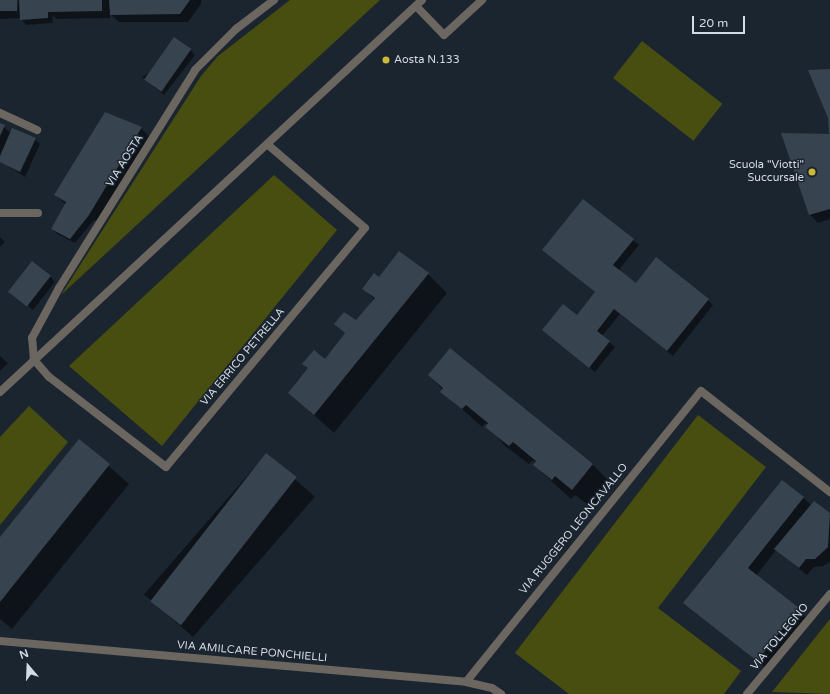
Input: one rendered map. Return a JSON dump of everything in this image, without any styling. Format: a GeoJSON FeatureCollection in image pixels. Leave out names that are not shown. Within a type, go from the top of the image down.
{"type":"FeatureCollection","features":[{"type":"Feature","properties":{"kind":"street","name":"VIA AOSTA"},"geometry":{"type":"LineString","coordinates":[[34,360],[32,338],[42,316],[183,89],[209,54],[236,28],[274,0]]}},
{"type":"Feature","properties":{"kind":"street"},"geometry":{"type":"LineString","coordinates":[[0,392],[419,3],[444,35],[482,0]]}},
{"type":"Feature","properties":{"kind":"street"},"geometry":{"type":"LineString","coordinates":[[0,113],[37,130]]}},
{"type":"Feature","properties":{"kind":"street","name":"VIA ERRICO PETRELLA"},"geometry":{"type":"LineString","coordinates":[[34,360],[49,377],[166,467],[365,228],[267,144]]}},
{"type":"Feature","properties":{"kind":"street"},"geometry":{"type":"LineString","coordinates":[[0,213],[38,213]]}},
{"type":"Feature","properties":{"kind":"street","name":"VIA RUGGERO LEONCAVALLO"},"geometry":{"type":"LineString","coordinates":[[466,682],[701,391],[830,492]]}},
{"type":"Feature","properties":{"kind":"street","name":"VIA TOLLEGNO"},"geometry":{"type":"LineString","coordinates":[[747,694],[830,594]]}},
{"type":"Feature","properties":{"kind":"street","name":"VIA AMILCARE PONCHIELLI"},"geometry":{"type":"LineString","coordinates":[[0,641],[466,682],[492,688],[500,694]]}},
{"type":"Feature","properties":{"kind":"green space"},"geometry":{"type":"Polygon","coordinates":[[[290,0],[380,0],[61,295],[201,76],[218,56],[290,0]]]}},
{"type":"Feature","properties":{"kind":"green space"},"geometry":{"type":"Polygon","coordinates":[[[642,41],[722,104],[693,141],[613,78],[642,41]]]}},
{"type":"Feature","properties":{"kind":"green space"},"geometry":{"type":"Polygon","coordinates":[[[274,175],[337,230],[162,446],[69,366],[274,175]]]}},
{"type":"Feature","properties":{"kind":"green space"},"geometry":{"type":"Polygon","coordinates":[[[29,406],[68,442],[0,525],[0,437],[29,406]]]}},
{"type":"Feature","properties":{"kind":"green space"},"geometry":{"type":"Polygon","coordinates":[[[698,415],[766,467],[658,608],[741,671],[724,694],[569,694],[515,653],[698,415]]]}},
{"type":"Feature","properties":{"kind":"green space"},"geometry":{"type":"Polygon","coordinates":[[[830,619],[830,694],[772,692],[830,619]]]}},
{"type":"Feature","properties":{"kind":"building"},"geometry":{"type":"Polygon","coordinates":[[[0,0],[17,0],[17,11],[0,11],[0,0]]]}},
{"type":"Feature","properties":{"kind":"building"},"geometry":{"type":"Polygon","coordinates":[[[19,0],[102,0],[102,11],[48,12],[48,18],[20,20],[19,0]]]}},
{"type":"Feature","properties":{"kind":"building"},"geometry":{"type":"Polygon","coordinates":[[[109,0],[190,0],[180,14],[110,15],[109,0]]]}},
{"type":"Feature","properties":{"kind":"building"},"geometry":{"type":"Polygon","coordinates":[[[174,37],[191,49],[161,92],[144,80],[174,37]]]}},
{"type":"Feature","properties":{"kind":"building","name":"Scuola \"Viotti\" Succursale"},"geometry":{"type":"Polygon","coordinates":[[[830,69],[830,209],[809,215],[781,133],[829,134],[828,118],[808,70],[830,69]]]}},
{"type":"Feature","properties":{"kind":"building"},"geometry":{"type":"Polygon","coordinates":[[[105,112],[142,127],[89,215],[70,239],[51,229],[66,202],[54,195],[105,112]]]}},
{"type":"Feature","properties":{"kind":"building"},"geometry":{"type":"Polygon","coordinates":[[[0,123],[5,125],[0,136],[0,123]]]}},
{"type":"Feature","properties":{"kind":"building"},"geometry":{"type":"Polygon","coordinates":[[[12,128],[36,138],[20,172],[0,162],[0,156],[12,128]]]}},
{"type":"Feature","properties":{"kind":"building"},"geometry":{"type":"Polygon","coordinates":[[[583,199],[634,239],[613,265],[636,283],[656,257],[709,299],[667,351],[614,309],[597,331],[610,341],[589,368],[542,330],[563,304],[577,315],[595,292],[542,250],[583,199]]]}},
{"type":"Feature","properties":{"kind":"building"},"geometry":{"type":"Polygon","coordinates":[[[399,251],[429,273],[314,415],[288,393],[308,368],[302,364],[314,350],[325,359],[345,333],[334,324],[344,312],[356,320],[375,298],[362,289],[374,273],[379,277],[399,251]]]}},
{"type":"Feature","properties":{"kind":"building"},"geometry":{"type":"Polygon","coordinates":[[[32,261],[51,276],[27,307],[8,292],[32,261]]]}},
{"type":"Feature","properties":{"kind":"building"},"geometry":{"type":"Polygon","coordinates":[[[450,348],[593,464],[572,490],[555,476],[552,480],[533,465],[536,461],[513,442],[509,446],[485,427],[488,423],[466,405],[462,409],[440,392],[443,388],[428,375],[450,348]]]}},
{"type":"Feature","properties":{"kind":"building"},"geometry":{"type":"Polygon","coordinates":[[[79,439],[110,464],[0,602],[0,537],[79,439]]]}},
{"type":"Feature","properties":{"kind":"building"},"geometry":{"type":"Polygon","coordinates":[[[266,453],[297,477],[181,625],[150,601],[266,453]]]}},
{"type":"Feature","properties":{"kind":"building"},"geometry":{"type":"Polygon","coordinates":[[[782,480],[804,497],[748,568],[799,608],[757,661],[683,603],[782,480]]]}},
{"type":"Feature","properties":{"kind":"building"},"geometry":{"type":"Polygon","coordinates":[[[814,501],[830,513],[828,547],[815,559],[806,559],[799,568],[774,549],[814,501]]]}},
{"type":"Feature","properties":{"kind":"place","name":"Aosta N.133"},"geometry":{"type":"Point","coordinates":[386,60]}},
{"type":"Feature","properties":{"kind":"place","name":"Scuola \"Viotti\" Succursale"},"geometry":{"type":"Point","coordinates":[812,172]}}]}
